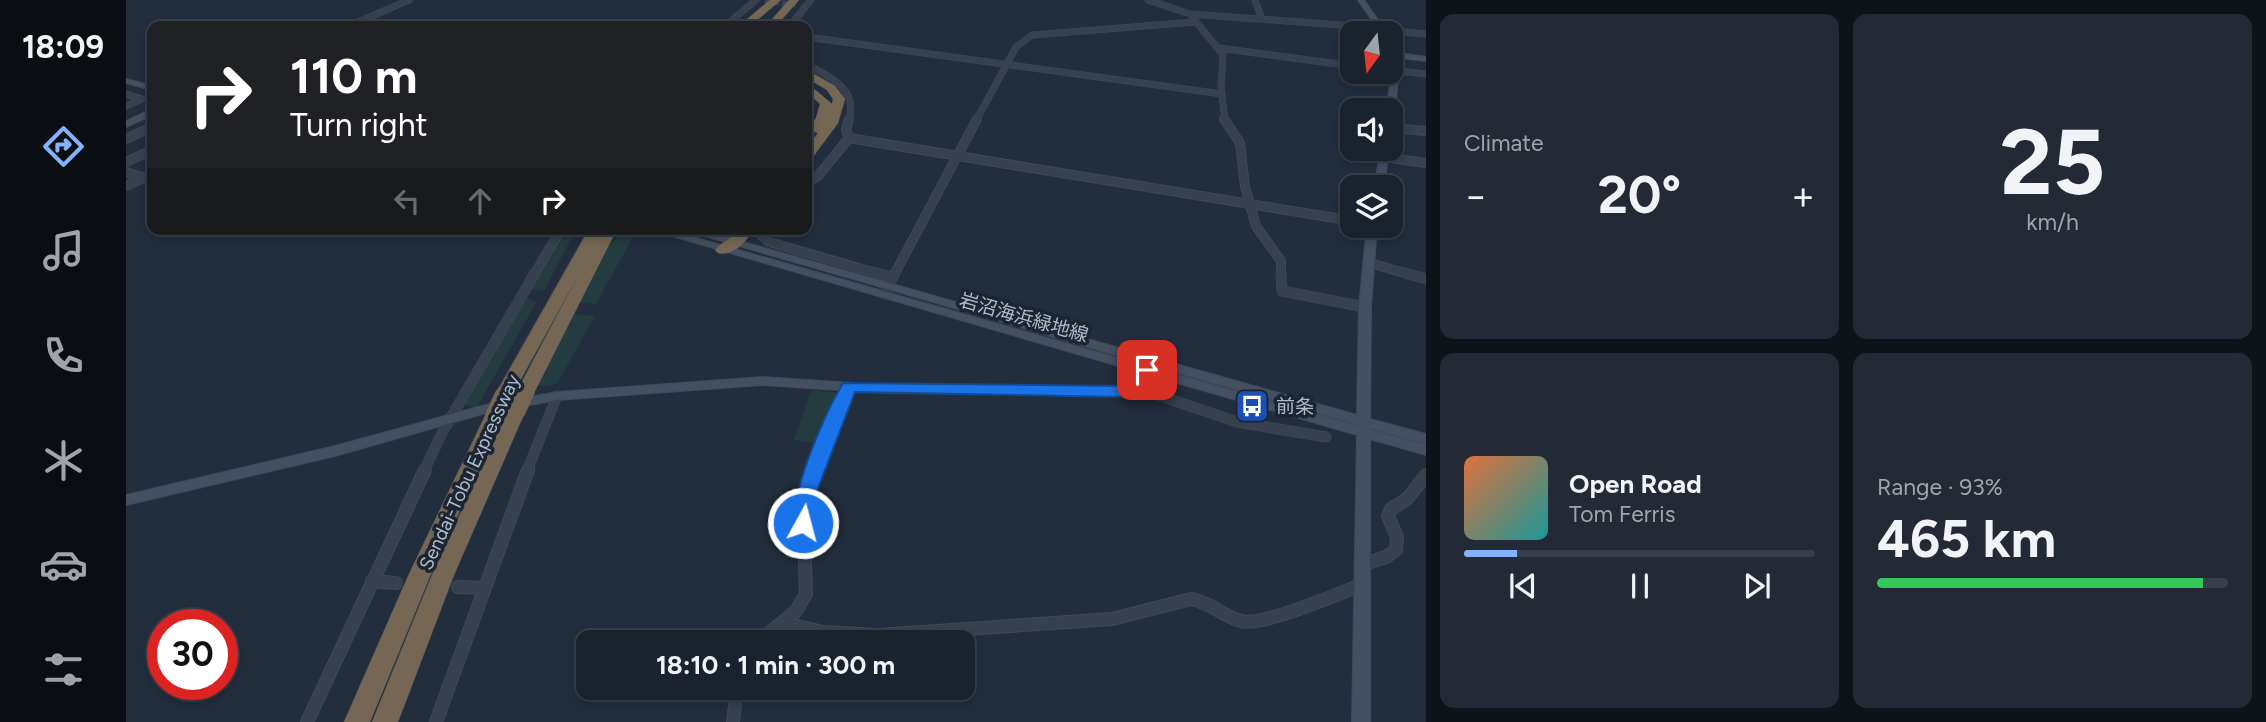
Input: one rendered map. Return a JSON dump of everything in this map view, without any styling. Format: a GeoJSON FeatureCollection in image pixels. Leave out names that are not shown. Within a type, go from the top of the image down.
{"type":"FeatureCollection","features":[{"type":"Feature","properties":{"kind":"highway"},"geometry":{"type":"LineString","coordinates":[[750,21],[776,0]]}},
{"type":"Feature","properties":{"kind":"highway"},"geometry":{"type":"LineString","coordinates":[[755,21],[776,0]]}},
{"type":"Feature","properties":{"kind":"highway"},"geometry":{"type":"LineString","coordinates":[[769,21],[794,2]]}},
{"type":"Feature","properties":{"kind":"highway"},"geometry":{"type":"LineString","coordinates":[[776,21],[794,2]]}},
{"type":"Feature","properties":{"kind":"highway"},"geometry":{"type":"LineString","coordinates":[[812,76],[831,88],[838,96],[832,123],[812,149]]}},
{"type":"Feature","properties":{"kind":"highway"},"geometry":{"type":"LineString","coordinates":[[812,87],[838,105]]}},
{"type":"Feature","properties":{"kind":"highway"},"geometry":{"type":"LineString","coordinates":[[812,89],[826,103],[824,113],[812,131]]}},
{"type":"Feature","properties":{"kind":"highway"},"geometry":{"type":"LineString","coordinates":[[812,102],[824,113]]}},
{"type":"Feature","properties":{"kind":"highway"},"geometry":{"type":"LineString","coordinates":[[566,277],[586,235]]}},
{"type":"Feature","properties":{"kind":"highway","name":"Sendai-Tobu Expressway"},"geometry":{"type":"LineString","coordinates":[[357,722],[420,574],[566,277],[592,235]]}},
{"type":"Feature","properties":{"kind":"highway","name":"Sendai-Tobu Expressway"},"geometry":{"type":"LineString","coordinates":[[385,722],[443,576],[504,407],[526,391],[607,235]]}},
{"type":"Feature","properties":{"kind":"street"},"geometry":{"type":"LineString","coordinates":[[361,21],[409,0]]}},
{"type":"Feature","properties":{"kind":"street"},"geometry":{"type":"LineString","coordinates":[[732,21],[757,0],[765,1]]}},
{"type":"Feature","properties":{"kind":"street"},"geometry":{"type":"LineString","coordinates":[[794,21],[811,0]]}},
{"type":"Feature","properties":{"kind":"street"},"geometry":{"type":"LineString","coordinates":[[1148,0],[1190,14],[1340,27]]}},
{"type":"Feature","properties":{"kind":"street"},"geometry":{"type":"LineString","coordinates":[[1255,0],[1262,19]]}},
{"type":"Feature","properties":{"kind":"street"},"geometry":{"type":"LineString","coordinates":[[1361,0],[1375,21]]}},
{"type":"Feature","properties":{"kind":"street"},"geometry":{"type":"LineString","coordinates":[[794,2],[806,6]]}},
{"type":"Feature","properties":{"kind":"street"},"geometry":{"type":"LineString","coordinates":[[1190,14],[1223,55],[1224,120],[1240,143],[1245,186],[1260,236],[1281,261],[1282,291],[1365,307]]}},
{"type":"Feature","properties":{"kind":"street"},"geometry":{"type":"LineString","coordinates":[[761,235],[769,242],[888,286],[955,156],[1016,47],[1032,35],[1041,33],[1195,22]]}},
{"type":"Feature","properties":{"kind":"street"},"geometry":{"type":"LineString","coordinates":[[1404,32],[1426,34]]}},
{"type":"Feature","properties":{"kind":"street"},"geometry":{"type":"LineString","coordinates":[[812,38],[1222,94]]}},
{"type":"Feature","properties":{"kind":"street"},"geometry":{"type":"LineString","coordinates":[[1219,48],[1340,64]]}},
{"type":"Feature","properties":{"kind":"street"},"geometry":{"type":"LineString","coordinates":[[1404,56],[1426,60]]}},
{"type":"Feature","properties":{"kind":"street"},"geometry":{"type":"LineString","coordinates":[[812,68],[838,82],[852,97],[853,112],[846,130],[849,138]]}},
{"type":"Feature","properties":{"kind":"street"},"geometry":{"type":"LineString","coordinates":[[1404,72],[1425,75]]}},
{"type":"Feature","properties":{"kind":"street"},"geometry":{"type":"LineString","coordinates":[[126,81],[147,87]]}},
{"type":"Feature","properties":{"kind":"street"},"geometry":{"type":"LineString","coordinates":[[126,94],[142,99],[126,106]]}},
{"type":"Feature","properties":{"kind":"street"},"geometry":{"type":"LineString","coordinates":[[126,124],[147,114]]}},
{"type":"Feature","properties":{"kind":"street"},"geometry":{"type":"LineString","coordinates":[[126,139],[147,129]]}},
{"type":"Feature","properties":{"kind":"street"},"geometry":{"type":"LineString","coordinates":[[1403,129],[1426,131]]}},
{"type":"Feature","properties":{"kind":"street"},"geometry":{"type":"LineString","coordinates":[[849,138],[1340,218]]}},
{"type":"Feature","properties":{"kind":"street"},"geometry":{"type":"LineString","coordinates":[[812,180],[849,138]]}},
{"type":"Feature","properties":{"kind":"street"},"geometry":{"type":"LineString","coordinates":[[126,162],[147,152]]}},
{"type":"Feature","properties":{"kind":"street"},"geometry":{"type":"LineString","coordinates":[[1403,157],[1426,163]]}},
{"type":"Feature","properties":{"kind":"street"},"geometry":{"type":"LineString","coordinates":[[126,172],[144,178]]}},
{"type":"Feature","properties":{"kind":"street"},"geometry":{"type":"LineString","coordinates":[[126,186],[147,176]]}},
{"type":"Feature","properties":{"kind":"street"},"geometry":{"type":"LineString","coordinates":[[307,722],[450,419],[557,235]]}},
{"type":"Feature","properties":{"kind":"street","name":"岩沼海浜緑地線"},"geometry":{"type":"LineString","coordinates":[[691,235],[729,241]]}},
{"type":"Feature","properties":{"kind":"street","name":"岩沼海浜緑地線"},"geometry":{"type":"LineString","coordinates":[[707,235],[1364,427],[1426,450]]}},
{"type":"Feature","properties":{"kind":"street"},"geometry":{"type":"LineString","coordinates":[[1361,722],[1365,307],[1370,238]]}},
{"type":"Feature","properties":{"kind":"street"},"geometry":{"type":"LineString","coordinates":[[1367,262],[1426,279]]}},
{"type":"Feature","properties":{"kind":"street"},"geometry":{"type":"LineString","coordinates":[[1137,388],[1148,366]]}},
{"type":"Feature","properties":{"kind":"street"},"geometry":{"type":"LineString","coordinates":[[126,500],[322,454],[450,419],[556,396],[737,381],[849,387],[1090,391],[1137,388],[1237,422],[1326,438]]}},
{"type":"Feature","properties":{"kind":"street"},"geometry":{"type":"LineString","coordinates":[[774,630],[796,611],[806,594],[803,504],[821,450],[849,387]]}},
{"type":"Feature","properties":{"kind":"street"},"geometry":{"type":"LineString","coordinates":[[436,722],[556,396]]}},
{"type":"Feature","properties":{"kind":"street","name":"岩沼海浜緑地線"},"geometry":{"type":"LineString","coordinates":[[1364,427],[1426,439]]}},
{"type":"Feature","properties":{"kind":"street"},"geometry":{"type":"LineString","coordinates":[[1362,565],[1387,558],[1395,551],[1398,542],[1389,521],[1391,509],[1407,499],[1426,475]]}},
{"type":"Feature","properties":{"kind":"street"},"geometry":{"type":"LineString","coordinates":[[372,581],[396,583]]}},
{"type":"Feature","properties":{"kind":"street"},"geometry":{"type":"LineString","coordinates":[[784,623],[822,632],[878,635],[1112,619],[1191,599],[1204,601],[1241,621],[1260,621],[1361,585]]}},
{"type":"Feature","properties":{"kind":"street"},"geometry":{"type":"LineString","coordinates":[[458,587],[483,589]]}},
{"type":"Feature","properties":{"kind":"street"},"geometry":{"type":"LineString","coordinates":[[733,722],[736,700]]}},
{"type":"Feature","properties":{"kind":"green space"},"geometry":{"type":"Polygon","coordinates":[[[561,235],[573,235],[544,291],[530,288],[561,235]]]}},
{"type":"Feature","properties":{"kind":"green space"},"geometry":{"type":"Polygon","coordinates":[[[619,235],[634,235],[596,304],[577,302],[604,251],[619,235]]]}},
{"type":"Feature","properties":{"kind":"green space"},"geometry":{"type":"Polygon","coordinates":[[[528,298],[536,303],[477,407],[465,405],[522,300],[528,298]]]}},
{"type":"Feature","properties":{"kind":"green space"},"geometry":{"type":"Polygon","coordinates":[[[575,314],[595,316],[558,382],[550,386],[537,385],[575,314]]]}},
{"type":"Feature","properties":{"kind":"green space"},"geometry":{"type":"Polygon","coordinates":[[[811,390],[838,393],[816,444],[794,440],[811,390]]]}},
{"type":"Feature","properties":{"kind":"tunnel"},"geometry":{"type":"LineString","coordinates":[[765,1],[798,5]]}},
{"type":"Feature","properties":{"kind":"place","name":"前条"},"geometry":{"type":"Point","coordinates":[1252,406]}},
{"type":"Feature","properties":{"kind":"route"},"geometry":{"type":"LineString","coordinates":[[803,523],[803,504],[821,450],[849,387],[1125,391],[1137,388],[1147,370]]}}]}
